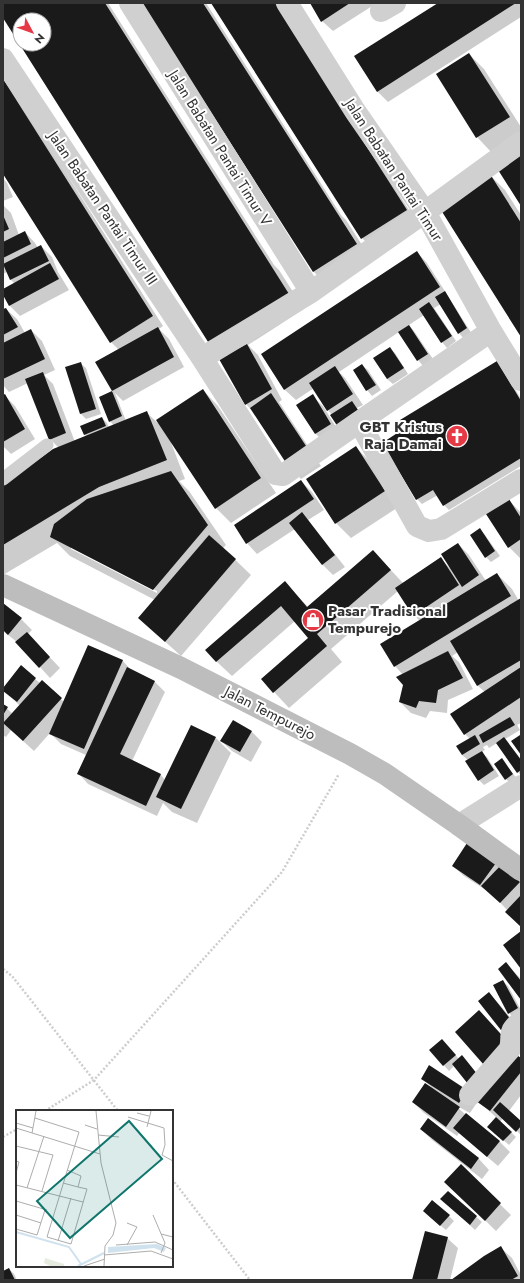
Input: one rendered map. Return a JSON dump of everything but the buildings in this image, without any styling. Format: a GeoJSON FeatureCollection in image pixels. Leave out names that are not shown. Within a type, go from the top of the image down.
{"type":"FeatureCollection","features":[{"type":"Feature","properties":{"kind":"main road","name":"Jalan Tempurejo"},"geometry":{"type":"LineString","coordinates":[[3,585],[181,668],[350,754],[386,774],[521,870]]}},
{"type":"Feature","properties":{"kind":"street","name":"Jalan Babatan Pantai Timur V"},"geometry":{"type":"LineString","coordinates":[[130,3],[311,292]]}},
{"type":"Feature","properties":{"kind":"street","name":"Jalan Babatan Pantai Timur"},"geometry":{"type":"LineString","coordinates":[[287,3],[355,111],[425,212],[491,331],[521,380]]}},
{"type":"Feature","properties":{"kind":"street","name":"Jalan Babatan Pantai Timur III"},"geometry":{"type":"LineString","coordinates":[[3,59],[202,358],[276,474],[283,475],[491,331]]}},
{"type":"Feature","properties":{"kind":"street"},"geometry":{"type":"LineString","coordinates":[[202,358],[311,292],[521,142]]}},
{"type":"Feature","properties":{"kind":"street"},"geometry":{"type":"LineString","coordinates":[[359,422],[418,526],[429,531],[441,529],[521,480]]}},
{"type":"Feature","properties":{"kind":"street"},"geometry":{"type":"LineString","coordinates":[[459,825],[521,786]]}},
{"type":"Feature","properties":{"kind":"street"},"geometry":{"type":"LineString","coordinates":[[470,1094],[510,1049],[510,1033],[512,1029],[521,1021]]}},
{"type":"Feature","properties":{"kind":"lane"},"geometry":{"type":"LineString","coordinates":[[3,479],[47,445]]}},
{"type":"Feature","properties":{"kind":"path"},"geometry":{"type":"LineString","coordinates":[[47,1110],[94,1080],[282,872],[350,754]]}},
{"type":"Feature","properties":{"kind":"path"},"geometry":{"type":"LineString","coordinates":[[3,969],[12,976],[117,1110]]}},
{"type":"Feature","properties":{"kind":"path"},"geometry":{"type":"LineString","coordinates":[[3,1137],[16,1129]]}},
{"type":"Feature","properties":{"kind":"path"},"geometry":{"type":"LineString","coordinates":[[173,1180],[250,1280]]}},
{"type":"Feature","properties":{"kind":"place","name":"GBT Kristus Raja Damai"},"geometry":{"type":"Point","coordinates":[457,436]}},
{"type":"Feature","properties":{"kind":"place","name":"Pasar Tradisional Tempurejo"},"geometry":{"type":"Point","coordinates":[313,620]}}]}
